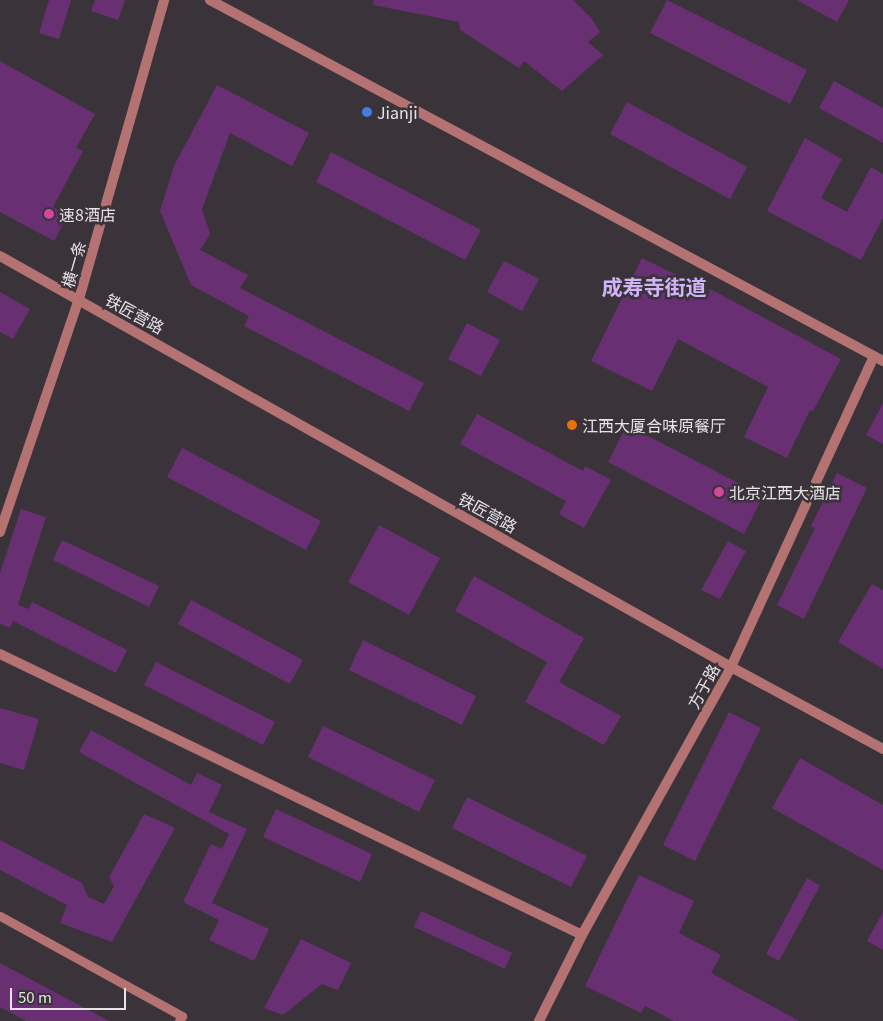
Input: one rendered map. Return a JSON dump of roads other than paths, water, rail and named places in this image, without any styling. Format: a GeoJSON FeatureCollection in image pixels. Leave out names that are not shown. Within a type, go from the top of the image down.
{"type":"FeatureCollection","features":[{"type":"Feature","properties":{"kind":"street","name":"横一条"},"geometry":{"type":"LineString","coordinates":[[0,532],[79,299],[164,0]]}},
{"type":"Feature","properties":{"kind":"street"},"geometry":{"type":"LineString","coordinates":[[210,0],[878,359]]}},
{"type":"Feature","properties":{"kind":"street","name":"铁匠营路"},"geometry":{"type":"LineString","coordinates":[[0,256],[731,667],[883,749]]}},
{"type":"Feature","properties":{"kind":"street","name":"方于路"},"geometry":{"type":"LineString","coordinates":[[539,1021],[582,935],[731,667],[878,359]]}},
{"type":"Feature","properties":{"kind":"street"},"geometry":{"type":"LineString","coordinates":[[0,654],[582,935]]}},
{"type":"Feature","properties":{"kind":"lane"},"geometry":{"type":"LineString","coordinates":[[0,916],[182,1016],[179,1021]]}},
{"type":"Feature","properties":{"kind":"place","name":"Jianji"},"geometry":{"type":"Point","coordinates":[367,112]}},
{"type":"Feature","properties":{"kind":"place","name":"速8酒店"},"geometry":{"type":"Point","coordinates":[49,214]}},
{"type":"Feature","properties":{"kind":"place","name":"江西大厦合味原餐厅"},"geometry":{"type":"Point","coordinates":[572,425]}},
{"type":"Feature","properties":{"kind":"place","name":"北京江西大酒店"},"geometry":{"type":"Point","coordinates":[719,492]}},
{"type":"Feature","properties":{"kind":"district","name":"成寿寺街道"},"geometry":{"type":"Point","coordinates":[654,286]}}]}
